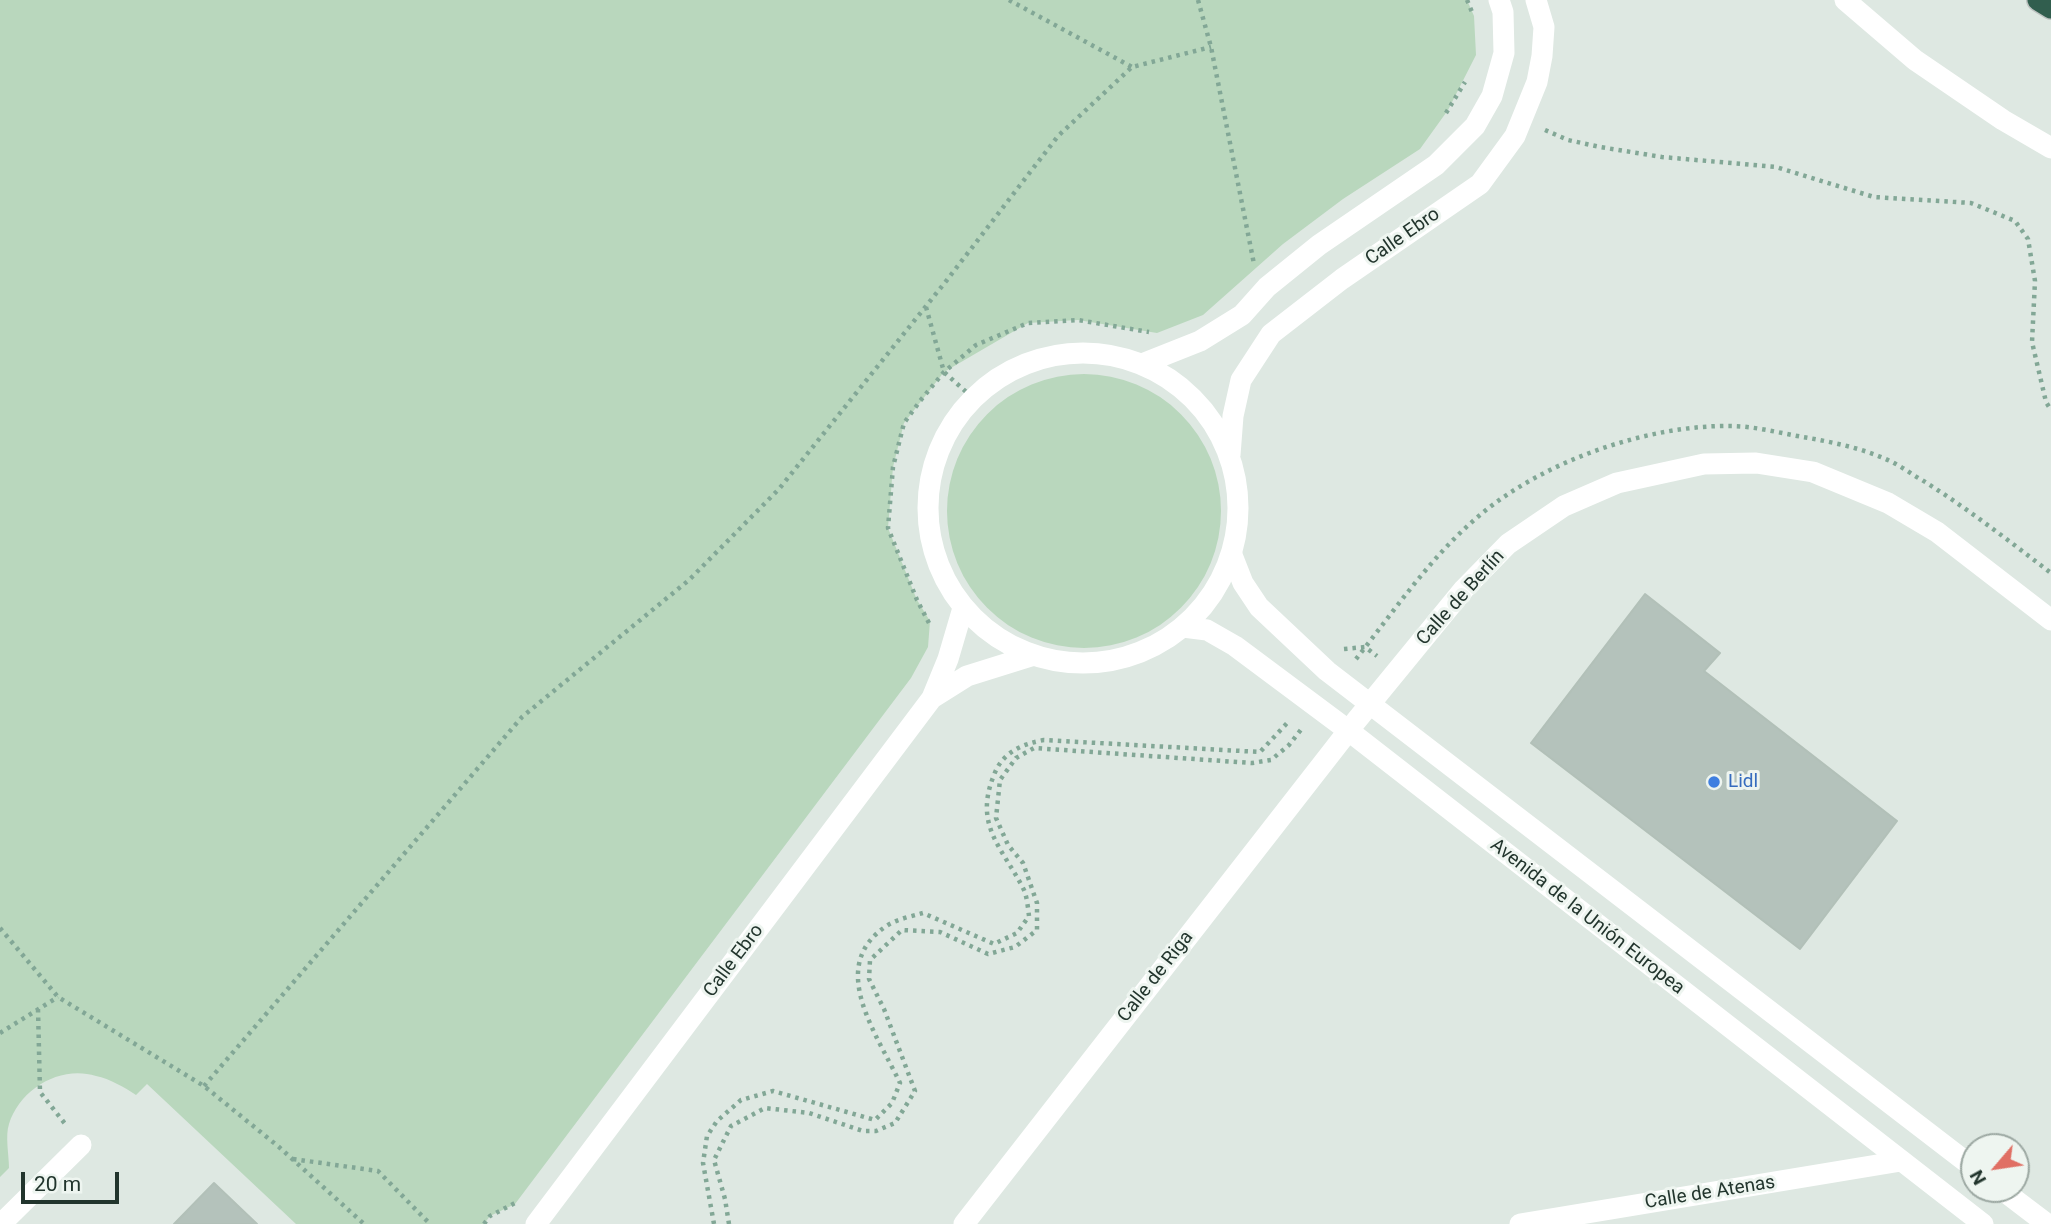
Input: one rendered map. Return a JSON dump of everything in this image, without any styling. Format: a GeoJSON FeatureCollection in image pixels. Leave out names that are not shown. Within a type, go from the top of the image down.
{"type":"FeatureCollection","features":[{"type":"Feature","properties":{"kind":"highway"},"geometry":{"type":"LineString","coordinates":[[2038,0],[2051,8]]}},
{"type":"Feature","properties":{"kind":"street"},"geometry":{"type":"LineString","coordinates":[[1142,364],[1200,341],[1242,315],[1267,288],[1319,245],[1436,165],[1475,126],[1493,96],[1504,53],[1503,12],[1499,0]]}},
{"type":"Feature","properties":{"kind":"street","name":"Calle Ebro"},"geometry":{"type":"LineString","coordinates":[[1230,455],[1233,416],[1241,380],[1271,334],[1342,279],[1480,184],[1515,136],[1537,82],[1542,56],[1544,27],[1536,0]]}},
{"type":"Feature","properties":{"kind":"street"},"geometry":{"type":"LineString","coordinates":[[1845,0],[1915,60],[2003,120],[2051,148]]}},
{"type":"Feature","properties":{"kind":"street"},"geometry":{"type":"LineString","coordinates":[[1092,352],[1142,364],[1179,386],[1209,417],[1230,455],[1239,505],[1232,555],[1210,599],[1175,635],[1130,657],[1081,664],[1031,656],[1006,644],[983,628],[963,608],[937,563],[927,513],[934,462],[957,416],[993,380],[1040,358],[1092,352]]}},
{"type":"Feature","properties":{"kind":"street","name":"Calle de Berlín"},"geometry":{"type":"LineString","coordinates":[[1349,731],[1464,589],[1508,544],[1564,506],[1617,483],[1704,464],[1756,463],[1813,472],[1888,503],[1937,532],[2051,620]]}},
{"type":"Feature","properties":{"kind":"street","name":"Avenida de la Unión Europea"},"geometry":{"type":"LineString","coordinates":[[1232,555],[1243,583],[1259,607],[1369,706],[1960,1157]]}},
{"type":"Feature","properties":{"kind":"street","name":"Calle Ebro"},"geometry":{"type":"LineString","coordinates":[[536,1224],[932,698],[948,659],[963,608]]}},
{"type":"Feature","properties":{"kind":"street","name":"Avenida de la Unión Europea"},"geometry":{"type":"LineString","coordinates":[[1183,627],[1207,630],[1235,646],[1349,731],[1983,1224]]}},
{"type":"Feature","properties":{"kind":"street","name":"Calle Ebro"},"geometry":{"type":"LineString","coordinates":[[932,698],[967,676],[1031,656]]}},
{"type":"Feature","properties":{"kind":"street","name":"Calle de Riga"},"geometry":{"type":"LineString","coordinates":[[964,1224],[1349,731]]}},
{"type":"Feature","properties":{"kind":"street"},"geometry":{"type":"LineString","coordinates":[[1,1224],[81,1145]]}},
{"type":"Feature","properties":{"kind":"street","name":"Calle de Atenas"},"geometry":{"type":"LineString","coordinates":[[1520,1224],[1901,1161]]}},
{"type":"Feature","properties":{"kind":"street"},"geometry":{"type":"LineString","coordinates":[[2019,1203],[2047,1224]]}},
{"type":"Feature","properties":{"kind":"path"},"geometry":{"type":"LineString","coordinates":[[1009,0],[1132,67]]}},
{"type":"Feature","properties":{"kind":"path"},"geometry":{"type":"LineString","coordinates":[[1198,0],[1212,47],[1254,269],[1264,260]]}},
{"type":"Feature","properties":{"kind":"path"},"geometry":{"type":"LineString","coordinates":[[1467,0],[1474,16]]}},
{"type":"Feature","properties":{"kind":"path"},"geometry":{"type":"LineString","coordinates":[[204,1086],[522,717],[690,580],[771,498],[926,307],[1058,136],[1132,67],[1212,47]]}},
{"type":"Feature","properties":{"kind":"path"},"geometry":{"type":"LineString","coordinates":[[1441,120],[1468,74]]}},
{"type":"Feature","properties":{"kind":"path"},"geometry":{"type":"LineString","coordinates":[[1522,119],[1568,140],[1662,157],[1776,167],[1874,197],[1971,203],[2015,221],[2028,239],[2035,281],[2032,342],[2046,402],[2051,410]]}},
{"type":"Feature","properties":{"kind":"path"},"geometry":{"type":"LineString","coordinates":[[926,307],[944,372],[974,399]]}},
{"type":"Feature","properties":{"kind":"path"},"geometry":{"type":"LineString","coordinates":[[929,635],[930,621],[916,600],[888,528],[893,467],[904,423],[944,372],[976,345],[1028,323],[1078,320],[1157,333]]}},
{"type":"Feature","properties":{"kind":"path"},"geometry":{"type":"LineString","coordinates":[[1333,676],[1365,647],[1443,549],[1481,514],[1511,493],[1562,464],[1622,442],[1685,429],[1731,426],[1776,432],[1841,444],[1890,461],[1978,518],[2051,573]]}},
{"type":"Feature","properties":{"kind":"path"},"geometry":{"type":"LineString","coordinates":[[1333,676],[1342,650],[1365,647],[1397,671]]}},
{"type":"Feature","properties":{"kind":"path"},"geometry":{"type":"LineString","coordinates":[[714,1224],[703,1163],[707,1136],[717,1121],[741,1101],[773,1091],[875,1120],[892,1103],[900,1083],[859,997],[858,963],[868,940],[890,924],[923,913],[994,944],[1017,933],[1029,916],[1025,892],[992,838],[987,818],[988,790],[999,762],[1024,743],[1044,740],[1261,752],[1286,725],[1312,704]]}},
{"type":"Feature","properties":{"kind":"path"},"geometry":{"type":"LineString","coordinates":[[729,1224],[725,1199],[713,1160],[731,1126],[765,1108],[809,1112],[863,1130],[876,1131],[895,1123],[915,1091],[884,1009],[869,979],[870,960],[902,930],[940,932],[988,954],[1015,947],[1037,930],[1037,903],[1023,863],[1008,845],[996,818],[1000,780],[1016,758],[1034,748],[1252,763],[1271,760],[1289,745],[1312,704]]}},
{"type":"Feature","properties":{"kind":"path"},"geometry":{"type":"LineString","coordinates":[[0,928],[58,997],[204,1086],[292,1158],[364,1224]]}},
{"type":"Feature","properties":{"kind":"path"},"geometry":{"type":"LineString","coordinates":[[0,1033],[58,997]]}},
{"type":"Feature","properties":{"kind":"path"},"geometry":{"type":"LineString","coordinates":[[38,1009],[40,1091],[81,1145]]}},
{"type":"Feature","properties":{"kind":"path"},"geometry":{"type":"LineString","coordinates":[[292,1158],[378,1171],[430,1224]]}},
{"type":"Feature","properties":{"kind":"path"},"geometry":{"type":"LineString","coordinates":[[484,1224],[490,1216],[515,1204],[523,1193]]}},
{"type":"Feature","properties":{"kind":"green space"},"geometry":{"type":"Polygon","coordinates":[[[0,0],[1467,0],[1474,16],[1476,55],[1448,110],[1420,149],[1343,199],[1283,244],[1203,315],[1157,333],[1078,320],[1028,323],[944,372],[904,423],[893,467],[888,528],[917,600],[930,621],[928,647],[911,678],[515,1204],[490,1216],[484,1224],[296,1224],[147,1084],[136,1095],[106,1079],[82,1073],[56,1077],[43,1083],[22,1100],[14,1111],[8,1129],[9,1168],[0,1177],[0,0]]]}},
{"type":"Feature","properties":{"kind":"green space"},"geometry":{"type":"Polygon","coordinates":[[[1084,374],[1124,380],[1160,397],[1181,414],[1198,435],[1215,471],[1221,511],[1215,551],[1198,587],[1181,608],[1160,625],[1124,642],[1084,648],[1044,642],[1008,625],[987,608],[970,587],[953,551],[947,511],[953,471],[970,435],[987,414],[1008,397],[1044,380],[1084,374]]]}},
{"type":"Feature","properties":{"kind":"building","name":"Lidl"},"geometry":{"type":"Polygon","coordinates":[[[1645,594],[1720,653],[1704,671],[1897,821],[1800,949],[1531,743],[1645,594]]]}},
{"type":"Feature","properties":{"kind":"building"},"geometry":{"type":"Polygon","coordinates":[[[214,1183],[257,1224],[174,1224],[214,1183]]]}},
{"type":"Feature","properties":{"kind":"place","name":"Lidl"},"geometry":{"type":"Point","coordinates":[1714,782]}}]}
